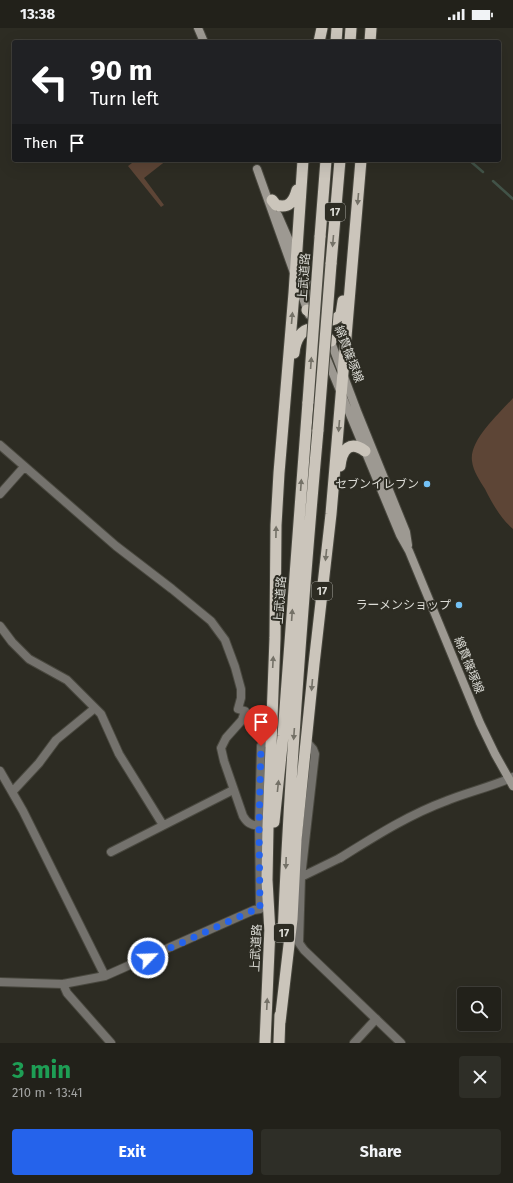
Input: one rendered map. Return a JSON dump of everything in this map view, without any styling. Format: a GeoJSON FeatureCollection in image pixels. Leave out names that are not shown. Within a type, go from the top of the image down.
{"type":"FeatureCollection","features":[{"type":"Feature","properties":{"kind":"highway"},"geometry":{"type":"LineString","coordinates":[[319,40],[322,28]]}},
{"type":"Feature","properties":{"kind":"highway"},"geometry":{"type":"LineString","coordinates":[[336,40],[337,28]]}},
{"type":"Feature","properties":{"kind":"highway"},"geometry":{"type":"LineString","coordinates":[[350,40],[351,28]]}},
{"type":"Feature","properties":{"kind":"highway"},"geometry":{"type":"LineString","coordinates":[[370,40],[371,28]]}},
{"type":"Feature","properties":{"kind":"highway","name":"17"},"geometry":{"type":"LineString","coordinates":[[270,933],[267,880],[276,525],[303,162]]}},
{"type":"Feature","properties":{"kind":"highway","name":"上武道路"},"geometry":{"type":"LineString","coordinates":[[265,1043],[274,825],[283,736],[326,162]]}},
{"type":"Feature","properties":{"kind":"highway","name":"上武道路"},"geometry":{"type":"LineString","coordinates":[[279,1043],[288,824],[330,264],[340,162]]}},
{"type":"Feature","properties":{"kind":"highway","name":"17"},"geometry":{"type":"LineString","coordinates":[[280,1022],[292,919],[296,840],[331,514],[361,162]]}},
{"type":"Feature","properties":{"kind":"highway"},"geometry":{"type":"LineString","coordinates":[[272,200],[279,206],[286,206],[292,202],[297,190],[301,172]]}},
{"type":"Feature","properties":{"kind":"highway"},"geometry":{"type":"LineString","coordinates":[[307,310],[327,321],[334,319],[341,314],[351,269]]}},
{"type":"Feature","properties":{"kind":"highway"},"geometry":{"type":"LineString","coordinates":[[284,406],[297,340],[304,331],[315,330],[331,340]]}},
{"type":"Feature","properties":{"kind":"highway"},"geometry":{"type":"LineString","coordinates":[[331,514],[336,495],[341,460],[344,452],[347,448],[352,446],[360,447],[365,451]]}},
{"type":"Feature","properties":{"kind":"main road"},"geometry":{"type":"LineString","coordinates":[[198,28],[203,40]]}},
{"type":"Feature","properties":{"kind":"main road","name":"綿貫篠塚線"},"geometry":{"type":"LineString","coordinates":[[254,162],[296,255],[331,340],[357,410],[406,532],[409,551]]}},
{"type":"Feature","properties":{"kind":"main road","name":"綿貫篠塚線"},"geometry":{"type":"LineString","coordinates":[[257,169],[295,279],[365,451],[400,535],[409,551],[480,724],[512,781]]}},
{"type":"Feature","properties":{"kind":"street"},"geometry":{"type":"LineString","coordinates":[[0,445],[116,546],[204,614],[219,630],[230,651],[241,689],[241,698],[238,709],[245,711],[242,720],[226,738],[222,748],[224,762],[233,790],[246,821],[252,825],[259,826]]}},
{"type":"Feature","properties":{"kind":"street"},"geometry":{"type":"LineString","coordinates":[[0,494],[24,467]]}},
{"type":"Feature","properties":{"kind":"street"},"geometry":{"type":"LineString","coordinates":[[0,626],[12,642],[29,660],[67,680],[101,714],[119,754],[163,825]]}},
{"type":"Feature","properties":{"kind":"street"},"geometry":{"type":"LineString","coordinates":[[12,790],[39,764],[56,740],[94,708]]}},
{"type":"Feature","properties":{"kind":"street"},"geometry":{"type":"LineString","coordinates":[[0,982],[63,984],[105,976],[254,910],[260,909],[259,826],[261,746],[263,743],[270,742]]}},
{"type":"Feature","properties":{"kind":"street"},"geometry":{"type":"LineString","coordinates":[[307,742],[314,749],[315,754],[301,877],[298,940],[301,947],[401,1043]]}},
{"type":"Feature","properties":{"kind":"street"},"geometry":{"type":"LineString","coordinates":[[0,771],[12,790],[105,976]]}},
{"type":"Feature","properties":{"kind":"street"},"geometry":{"type":"LineString","coordinates":[[301,877],[340,858],[381,833],[423,811],[446,801],[512,781]]}},
{"type":"Feature","properties":{"kind":"street"},"geometry":{"type":"LineString","coordinates":[[111,852],[233,790]]}},
{"type":"Feature","properties":{"kind":"street"},"geometry":{"type":"LineString","coordinates":[[63,984],[67,993],[111,1043]]}},
{"type":"Feature","properties":{"kind":"street"},"geometry":{"type":"LineString","coordinates":[[354,1043],[376,1019]]}},
{"type":"Feature","properties":{"kind":"shaded area"},"geometry":{"type":"Polygon","coordinates":[[[133,162],[164,162],[144,178],[164,205],[161,207],[128,166],[133,162]]]}},
{"type":"Feature","properties":{"kind":"shaded area"},"geometry":{"type":"Polygon","coordinates":[[[513,398],[513,529],[501,516],[477,476],[472,461],[472,453],[475,444],[486,427],[513,398]]]}},
{"type":"Feature","properties":{"kind":"waterway"},"geometry":{"type":"LineString","coordinates":[[471,162],[483,172]]}},
{"type":"Feature","properties":{"kind":"waterway"},"geometry":{"type":"LineString","coordinates":[[493,181],[513,199]]}},
{"type":"Feature","properties":{"kind":"place","name":"セブンイレブン"},"geometry":{"type":"Point","coordinates":[427,484]}},
{"type":"Feature","properties":{"kind":"place","name":"ラーメンショップ"},"geometry":{"type":"Point","coordinates":[459,605]}},
{"type":"Feature","properties":{"kind":"route"},"geometry":{"type":"LineString","coordinates":[[148,958],[254,910],[260,909],[259,826],[261,746]]}}]}
